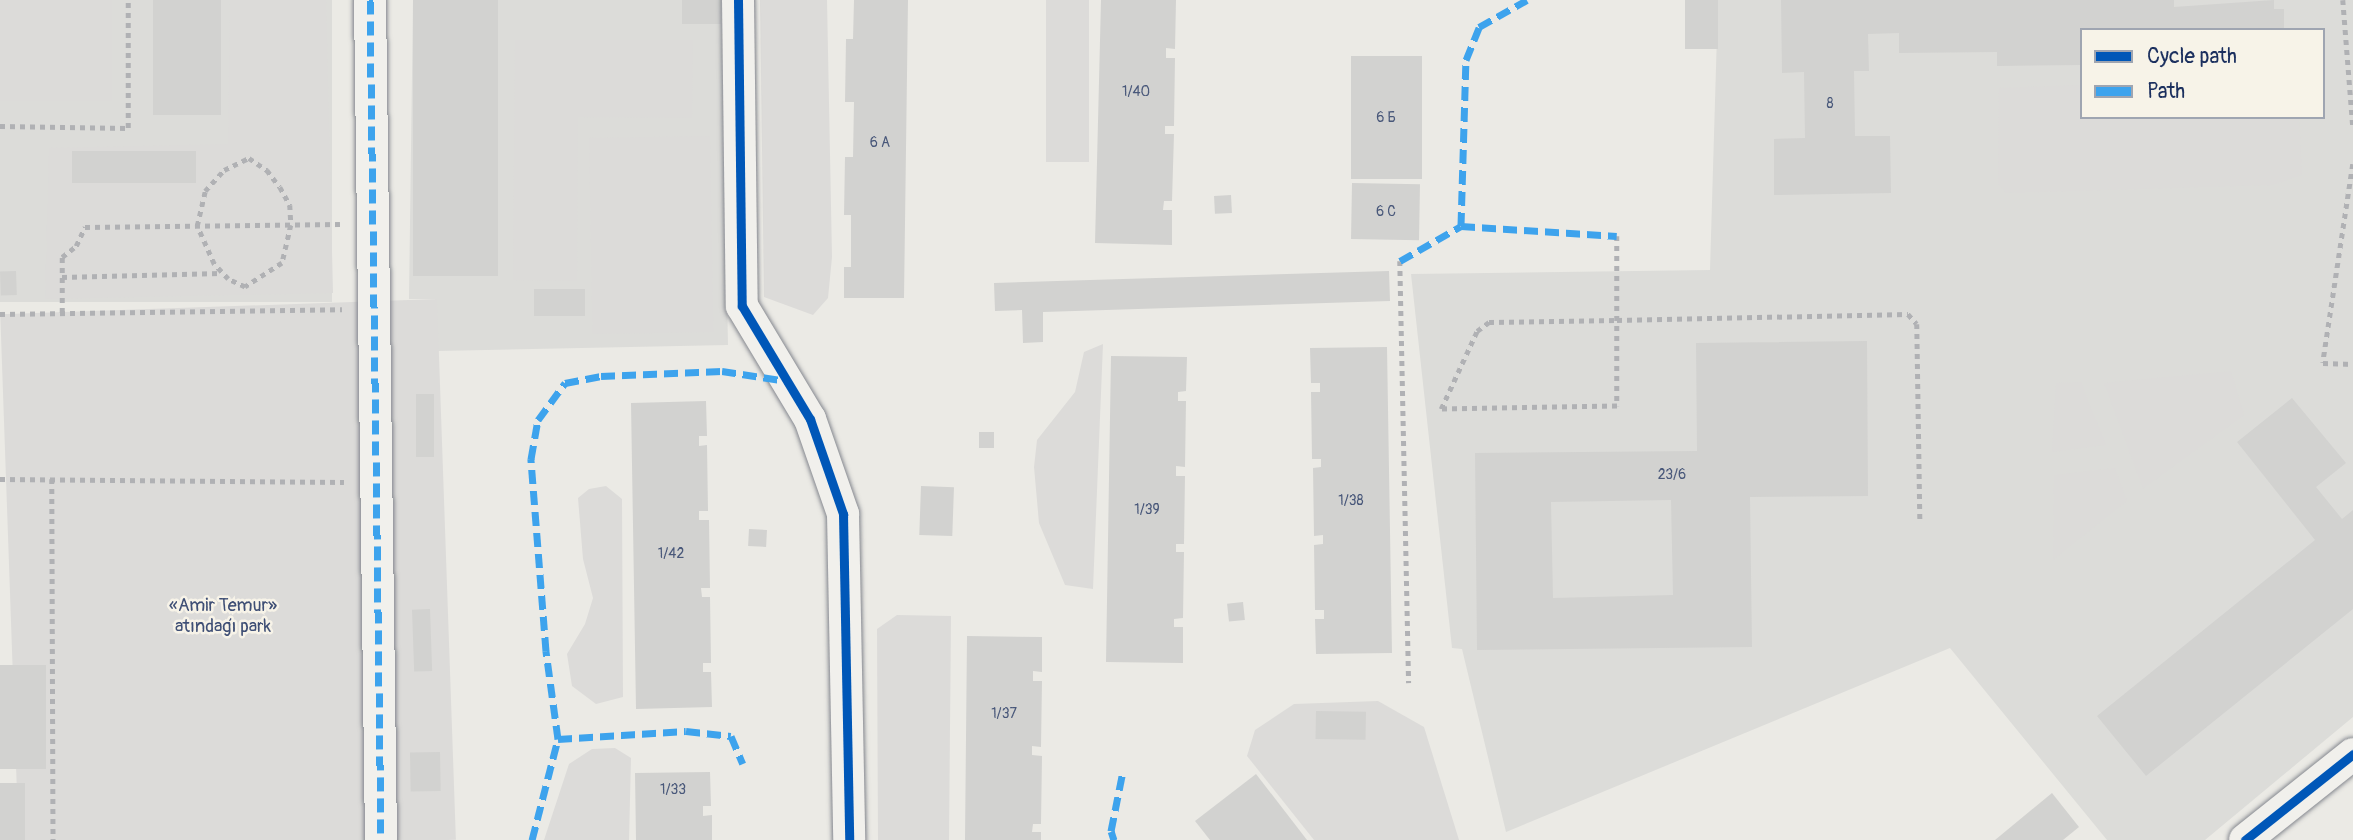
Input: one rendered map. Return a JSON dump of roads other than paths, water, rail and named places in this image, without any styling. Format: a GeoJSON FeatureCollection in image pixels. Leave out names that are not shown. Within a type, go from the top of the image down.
{"type":"FeatureCollection","features":[{"type":"Feature","properties":{"kind":"street"},"geometry":{"type":"LineString","coordinates":[[370,0],[381,840]]}},
{"type":"Feature","properties":{"kind":"street"},"geometry":{"type":"LineString","coordinates":[[738,0],[742,306],[810,419],[844,514],[849,840]]}},
{"type":"Feature","properties":{"kind":"street"},"geometry":{"type":"LineString","coordinates":[[2245,840],[2353,754]]}},
{"type":"Feature","properties":{"kind":"park label","name":"«Amir Temur» atındaǵı park"},"geometry":{"type":"Point","coordinates":[223,617]}}]}
